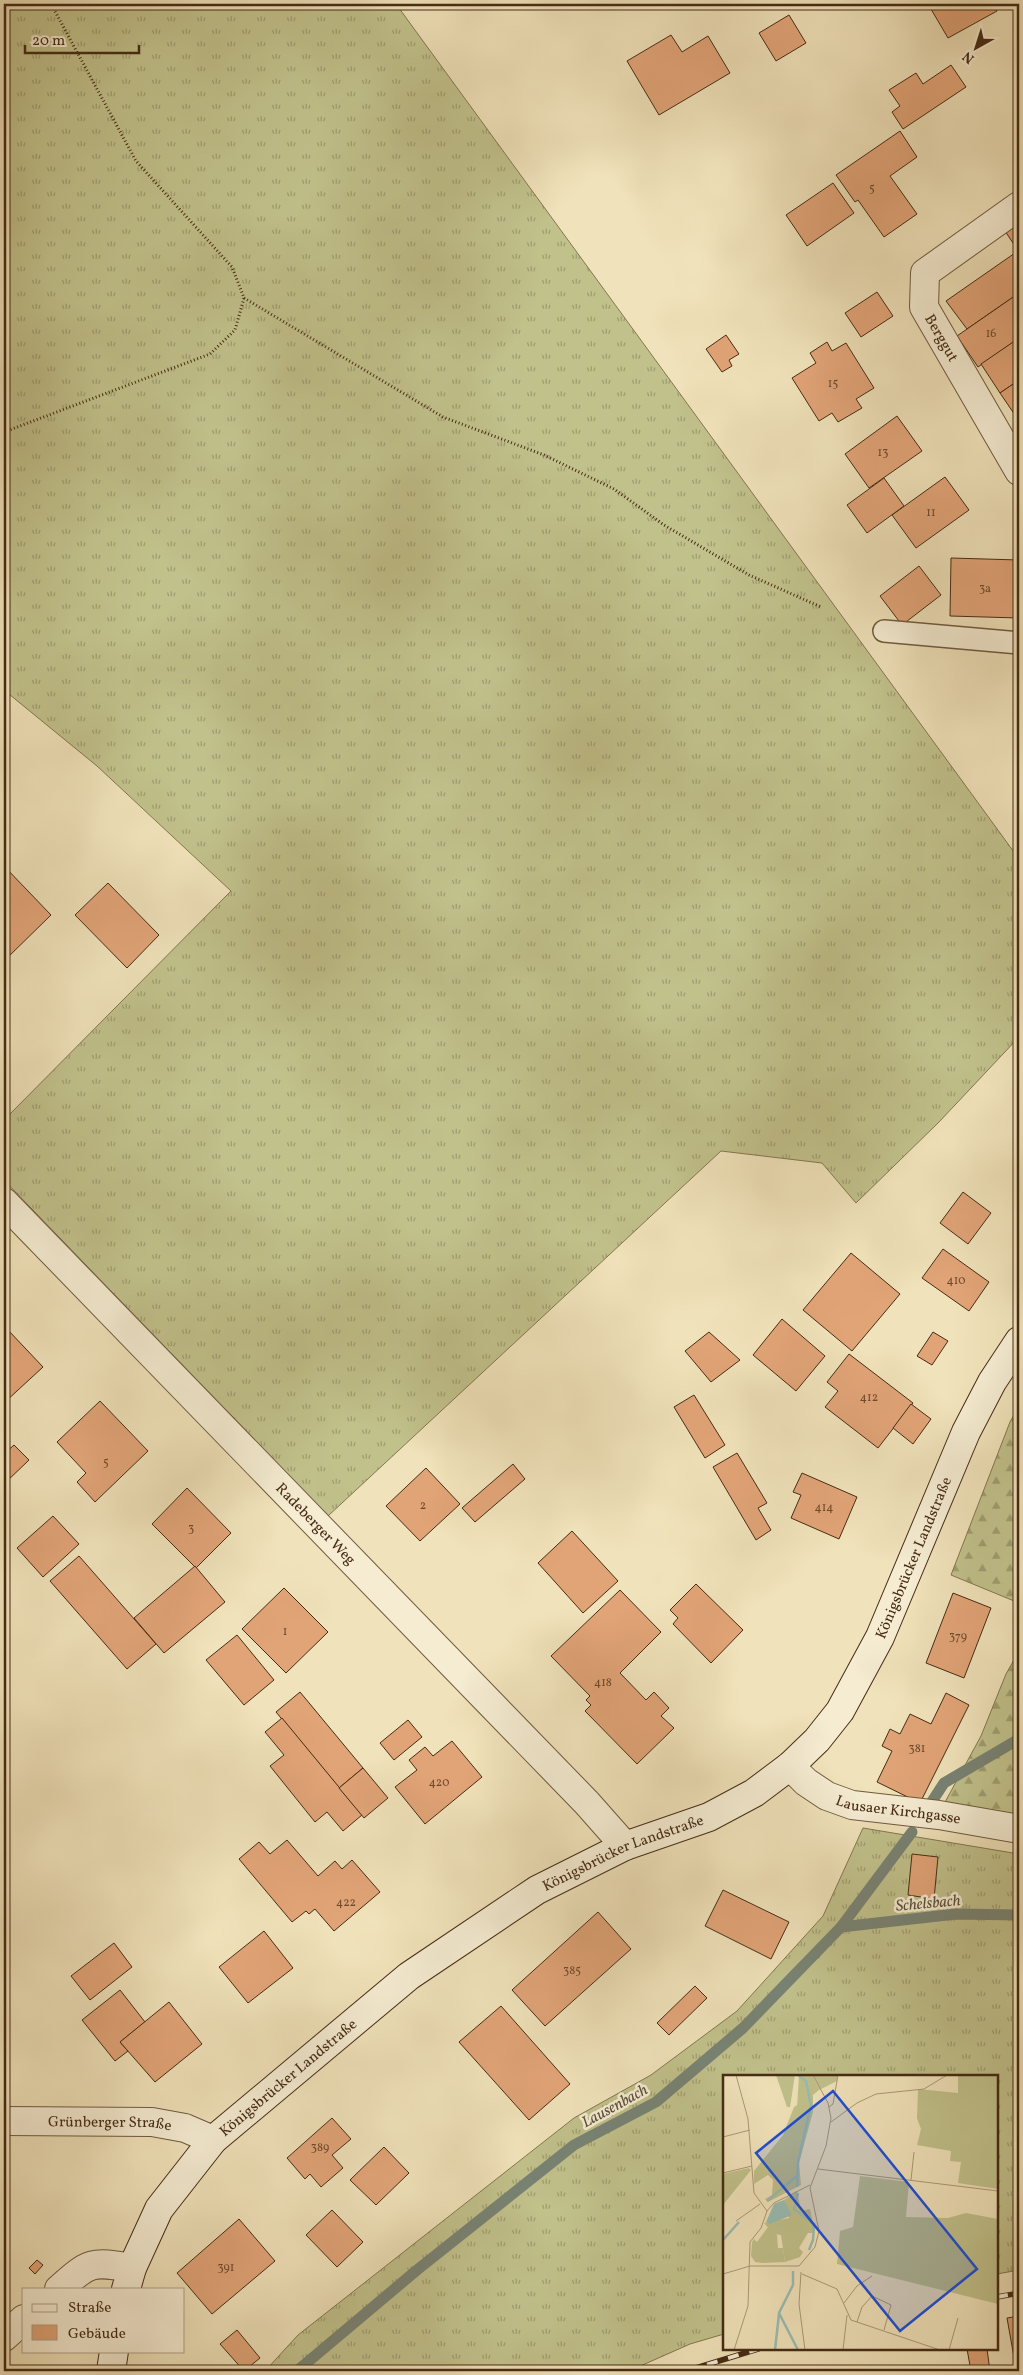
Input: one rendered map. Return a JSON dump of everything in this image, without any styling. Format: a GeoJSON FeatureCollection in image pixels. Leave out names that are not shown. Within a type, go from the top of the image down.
{"type":"FeatureCollection","features":[{"type":"Feature","properties":{"kind":"street","name":"Berggut"},"geometry":{"type":"LineString","coordinates":[[1019,206],[925,273],[924,307],[1019,472]]}},
{"type":"Feature","properties":{"kind":"street","name":"Radeberger Weg"},"geometry":{"type":"LineString","coordinates":[[4,1202],[587,1803],[625,1846]]}},
{"type":"Feature","properties":{"kind":"street","name":"Königsbrücker Landstraße"},"geometry":{"type":"LineString","coordinates":[[129,2278],[159,2209],[213,2140],[409,1976],[537,1890],[625,1846],[709,1817],[754,1792],[790,1766],[817,1740],[840,1711],[880,1637],[966,1432],[992,1382],[1019,1341]]}},
{"type":"Feature","properties":{"kind":"street","name":"Lausaer Kirchgasse"},"geometry":{"type":"LineString","coordinates":[[790,1766],[806,1782],[827,1796],[852,1805],[939,1814],[1019,1829]]}},
{"type":"Feature","properties":{"kind":"street","name":"Grünberger Straße"},"geometry":{"type":"LineString","coordinates":[[4,2121],[152,2122],[185,2128],[213,2140]]}},
{"type":"Feature","properties":{"kind":"street"},"geometry":{"type":"LineString","coordinates":[[60,2288],[83,2267],[103,2263],[129,2278]]}},
{"type":"Feature","properties":{"kind":"street"},"geometry":{"type":"LineString","coordinates":[[4,2337],[22,2321]]}},
{"type":"Feature","properties":{"kind":"street"},"geometry":{"type":"LineString","coordinates":[[111,2371],[114,2352]]}},
{"type":"Feature","properties":{"kind":"lane"},"geometry":{"type":"LineString","coordinates":[[884,631],[1019,643]]}},
{"type":"Feature","properties":{"kind":"path"},"geometry":{"type":"LineString","coordinates":[[4,432],[210,354],[235,330],[244,298],[232,267],[136,161],[51,4]]}},
{"type":"Feature","properties":{"kind":"path"},"geometry":{"type":"LineString","coordinates":[[244,298],[443,417],[544,455],[614,489],[664,525],[749,575],[821,607]]}},
{"type":"Feature","properties":{"kind":"green space"},"geometry":{"type":"Polygon","coordinates":[[[4,4],[396,4],[1019,859],[1019,1037],[939,1122],[856,1203],[822,1163],[721,1151],[328,1516],[4,1180],[4,1120],[231,891],[97,766],[4,690],[4,4]]]}},
{"type":"Feature","properties":{"kind":"green space"},"geometry":{"type":"Polygon","coordinates":[[[1019,1406],[1019,1603],[951,1575],[1010,1422],[1019,1406]]]}},
{"type":"Feature","properties":{"kind":"green space"},"geometry":{"type":"Polygon","coordinates":[[[1019,1651],[1019,1816],[944,1804],[981,1736],[1006,1674],[1019,1651]]]}},
{"type":"Feature","properties":{"kind":"green space"},"geometry":{"type":"Polygon","coordinates":[[[863,1828],[1019,1854],[1019,2270],[998,2274],[998,2075],[723,2075],[723,2334],[690,2344],[629,2371],[265,2371],[298,2335],[574,2118],[651,2075],[737,2011],[823,1916],[863,1828]]]}},
{"type":"Feature","properties":{"kind":"building"},"geometry":{"type":"Polygon","coordinates":[[[928,4],[993,4],[997,11],[948,38],[928,4]]]}},
{"type":"Feature","properties":{"kind":"building"},"geometry":{"type":"Polygon","coordinates":[[[789,15],[806,43],[776,61],[759,33],[789,15]]]}},
{"type":"Feature","properties":{"kind":"building"},"geometry":{"type":"Polygon","coordinates":[[[671,35],[682,52],[708,36],[730,73],[659,115],[627,61],[671,35]]]}},
{"type":"Feature","properties":{"kind":"building"},"geometry":{"type":"Polygon","coordinates":[[[951,65],[966,87],[903,129],[892,112],[900,106],[889,90],[916,73],[923,84],[951,65]]]}},
{"type":"Feature","properties":{"kind":"building"},"geometry":{"type":"Polygon","coordinates":[[[900,131],[917,157],[890,176],[917,214],[884,237],[858,200],[855,202],[836,175],[900,131]]]}},
{"type":"Feature","properties":{"kind":"building"},"geometry":{"type":"Polygon","coordinates":[[[833,183],[854,213],[807,246],[786,215],[833,183]]]}},
{"type":"Feature","properties":{"kind":"building"},"geometry":{"type":"Polygon","coordinates":[[[1019,222],[1019,252],[1005,231],[1019,222]]]}},
{"type":"Feature","properties":{"kind":"building"},"geometry":{"type":"Polygon","coordinates":[[[1015,253],[1019,259],[1019,293],[967,329],[946,301],[1015,253]]]}},
{"type":"Feature","properties":{"kind":"building"},"geometry":{"type":"Polygon","coordinates":[[[877,292],[893,316],[861,337],[845,313],[877,292]]]}},
{"type":"Feature","properties":{"kind":"building"},"geometry":{"type":"Polygon","coordinates":[[[1019,293],[1019,338],[978,367],[957,336],[1019,293]]]}},
{"type":"Feature","properties":{"kind":"building"},"geometry":{"type":"Polygon","coordinates":[[[726,335],[739,354],[729,360],[732,366],[722,372],[706,349],[726,335]]]}},
{"type":"Feature","properties":{"kind":"building"},"geometry":{"type":"Polygon","coordinates":[[[1019,338],[1019,380],[1000,393],[981,364],[1019,338]]]}},
{"type":"Feature","properties":{"kind":"building"},"geometry":{"type":"Polygon","coordinates":[[[827,342],[832,351],[846,343],[874,388],[856,399],[862,408],[838,422],[832,413],[819,421],[792,378],[816,363],[810,353],[827,342]]]}},
{"type":"Feature","properties":{"kind":"building"},"geometry":{"type":"Polygon","coordinates":[[[1019,380],[1019,421],[1000,393],[1019,380]]]}},
{"type":"Feature","properties":{"kind":"building"},"geometry":{"type":"Polygon","coordinates":[[[897,416],[922,451],[869,488],[845,454],[897,416]]]}},
{"type":"Feature","properties":{"kind":"building"},"geometry":{"type":"Polygon","coordinates":[[[945,477],[969,510],[916,548],[892,515],[945,477]]]}},
{"type":"Feature","properties":{"kind":"building"},"geometry":{"type":"Polygon","coordinates":[[[884,478],[904,506],[867,533],[847,505],[884,478]]]}},
{"type":"Feature","properties":{"kind":"building"},"geometry":{"type":"Polygon","coordinates":[[[951,558],[1019,560],[1019,618],[950,616],[951,558]]]}},
{"type":"Feature","properties":{"kind":"building"},"geometry":{"type":"Polygon","coordinates":[[[919,566],[941,595],[902,625],[880,596],[919,566]]]}},
{"type":"Feature","properties":{"kind":"building"},"geometry":{"type":"Polygon","coordinates":[[[4,866],[51,915],[4,961],[4,866]]]}},
{"type":"Feature","properties":{"kind":"building"},"geometry":{"type":"Polygon","coordinates":[[[108,883],[159,935],[127,968],[75,915],[108,883]]]}},
{"type":"Feature","properties":{"kind":"building"},"geometry":{"type":"Polygon","coordinates":[[[963,1192],[991,1213],[968,1244],[940,1223],[963,1192]]]}},
{"type":"Feature","properties":{"kind":"building"},"geometry":{"type":"Polygon","coordinates":[[[943,1249],[989,1282],[969,1311],[922,1278],[943,1249]]]}},
{"type":"Feature","properties":{"kind":"building"},"geometry":{"type":"Polygon","coordinates":[[[851,1253],[900,1294],[852,1351],[803,1310],[851,1253]]]}},
{"type":"Feature","properties":{"kind":"building"},"geometry":{"type":"Polygon","coordinates":[[[782,1319],[825,1356],[796,1391],[753,1355],[782,1319]]]}},
{"type":"Feature","properties":{"kind":"building"},"geometry":{"type":"Polygon","coordinates":[[[8,1330],[43,1367],[5,1402],[4,1334],[8,1330]]]}},
{"type":"Feature","properties":{"kind":"building"},"geometry":{"type":"Polygon","coordinates":[[[709,1332],[740,1360],[711,1382],[685,1351],[709,1332]]]}},
{"type":"Feature","properties":{"kind":"building"},"geometry":{"type":"Polygon","coordinates":[[[933,1332],[948,1341],[932,1365],[917,1356],[933,1332]]]}},
{"type":"Feature","properties":{"kind":"building"},"geometry":{"type":"Polygon","coordinates":[[[849,1354],[913,1403],[878,1448],[825,1407],[838,1391],[827,1382],[849,1354]]]}},
{"type":"Feature","properties":{"kind":"building"},"geometry":{"type":"Polygon","coordinates":[[[694,1395],[725,1445],[705,1458],[674,1407],[694,1395]]]}},
{"type":"Feature","properties":{"kind":"building"},"geometry":{"type":"Polygon","coordinates":[[[100,1401],[148,1451],[95,1502],[77,1482],[86,1473],[57,1442],[100,1401]]]}},
{"type":"Feature","properties":{"kind":"building"},"geometry":{"type":"Polygon","coordinates":[[[911,1404],[931,1419],[913,1444],[893,1428],[911,1404]]]}},
{"type":"Feature","properties":{"kind":"building"},"geometry":{"type":"Polygon","coordinates":[[[14,1445],[29,1460],[4,1484],[4,1454],[14,1445]]]}},
{"type":"Feature","properties":{"kind":"building"},"geometry":{"type":"Polygon","coordinates":[[[737,1453],[767,1503],[758,1508],[771,1530],[756,1540],[713,1467],[737,1453]]]}},
{"type":"Feature","properties":{"kind":"building"},"geometry":{"type":"Polygon","coordinates":[[[513,1464],[525,1479],[475,1522],[462,1508],[513,1464]]]}},
{"type":"Feature","properties":{"kind":"building"},"geometry":{"type":"Polygon","coordinates":[[[426,1468],[460,1504],[420,1541],[386,1506],[426,1468]]]}},
{"type":"Feature","properties":{"kind":"building"},"geometry":{"type":"Polygon","coordinates":[[[802,1473],[857,1497],[839,1539],[791,1518],[801,1495],[793,1492],[802,1473]]]}},
{"type":"Feature","properties":{"kind":"building"},"geometry":{"type":"Polygon","coordinates":[[[187,1488],[231,1533],[196,1568],[152,1524],[187,1488]]]}},
{"type":"Feature","properties":{"kind":"building"},"geometry":{"type":"Polygon","coordinates":[[[53,1516],[79,1544],[43,1577],[17,1548],[53,1516]]]}},
{"type":"Feature","properties":{"kind":"building"},"geometry":{"type":"Polygon","coordinates":[[[572,1531],[618,1581],[583,1613],[538,1563],[572,1531]]]}},
{"type":"Feature","properties":{"kind":"building"},"geometry":{"type":"Polygon","coordinates":[[[79,1556],[156,1644],[127,1669],[50,1581],[79,1556]]]}},
{"type":"Feature","properties":{"kind":"building"},"geometry":{"type":"Polygon","coordinates":[[[195,1566],[225,1602],[164,1653],[134,1618],[195,1566]]]}},
{"type":"Feature","properties":{"kind":"building"},"geometry":{"type":"Polygon","coordinates":[[[696,1584],[743,1630],[711,1663],[673,1624],[678,1618],[670,1610],[696,1584]]]}},
{"type":"Feature","properties":{"kind":"building"},"geometry":{"type":"Polygon","coordinates":[[[284,1588],[328,1632],[286,1673],[242,1629],[284,1588]]]}},
{"type":"Feature","properties":{"kind":"building"},"geometry":{"type":"Polygon","coordinates":[[[620,1590],[661,1632],[620,1673],[646,1700],[654,1692],[669,1708],[661,1716],[674,1728],[637,1764],[585,1711],[591,1705],[586,1700],[590,1696],[551,1656],[620,1590]]]}},
{"type":"Feature","properties":{"kind":"building"},"geometry":{"type":"Polygon","coordinates":[[[953,1593],[991,1608],[964,1678],[926,1663],[953,1593]]]}},
{"type":"Feature","properties":{"kind":"building"},"geometry":{"type":"Polygon","coordinates":[[[237,1635],[274,1680],[244,1705],[206,1660],[237,1635]]]}},
{"type":"Feature","properties":{"kind":"building"},"geometry":{"type":"Polygon","coordinates":[[[300,1692],[363,1768],[339,1788],[276,1712],[300,1692]]]}},
{"type":"Feature","properties":{"kind":"building"},"geometry":{"type":"Polygon","coordinates":[[[946,1693],[969,1705],[920,1803],[877,1782],[892,1751],[882,1746],[890,1729],[900,1734],[910,1714],[931,1724],[946,1693]]]}},
{"type":"Feature","properties":{"kind":"building"},"geometry":{"type":"Polygon","coordinates":[[[282,1718],[362,1815],[343,1831],[327,1812],[315,1822],[270,1766],[284,1755],[265,1732],[282,1718]]]}},
{"type":"Feature","properties":{"kind":"building"},"geometry":{"type":"Polygon","coordinates":[[[408,1720],[422,1737],[394,1760],[380,1743],[408,1720]]]}},
{"type":"Feature","properties":{"kind":"building"},"geometry":{"type":"Polygon","coordinates":[[[452,1741],[482,1777],[425,1824],[395,1787],[417,1770],[409,1760],[425,1747],[433,1756],[452,1741]]]}},
{"type":"Feature","properties":{"kind":"building"},"geometry":{"type":"Polygon","coordinates":[[[363,1768],[388,1798],[364,1818],[339,1788],[363,1768]]]}},
{"type":"Feature","properties":{"kind":"building"},"geometry":{"type":"Polygon","coordinates":[[[287,1840],[318,1876],[335,1861],[342,1869],[352,1860],[380,1892],[334,1931],[315,1909],[309,1914],[306,1911],[292,1922],[239,1859],[259,1842],[270,1854],[287,1840]]]}},
{"type":"Feature","properties":{"kind":"building"},"geometry":{"type":"Polygon","coordinates":[[[912,1854],[938,1857],[934,1899],[908,1895],[912,1854]]]}},
{"type":"Feature","properties":{"kind":"building"},"geometry":{"type":"Polygon","coordinates":[[[723,1890],[789,1922],[771,1959],[705,1926],[723,1890]]]}},
{"type":"Feature","properties":{"kind":"building"},"geometry":{"type":"Polygon","coordinates":[[[598,1912],[631,1949],[545,2026],[512,1990],[598,1912]]]}},
{"type":"Feature","properties":{"kind":"building"},"geometry":{"type":"Polygon","coordinates":[[[264,1931],[293,1968],[248,2003],[219,1967],[264,1931]]]}},
{"type":"Feature","properties":{"kind":"building"},"geometry":{"type":"Polygon","coordinates":[[[114,1943],[132,1967],[90,2000],[71,1976],[114,1943]]]}},
{"type":"Feature","properties":{"kind":"building"},"geometry":{"type":"Polygon","coordinates":[[[695,1986],[707,1998],[669,2035],[657,2023],[695,1986]]]}},
{"type":"Feature","properties":{"kind":"building"},"geometry":{"type":"Polygon","coordinates":[[[120,1990],[145,2022],[120,2042],[128,2051],[115,2061],[82,2020],[120,1990]]]}},
{"type":"Feature","properties":{"kind":"building"},"geometry":{"type":"Polygon","coordinates":[[[169,2002],[202,2044],[155,2082],[120,2042],[169,2002]]]}},
{"type":"Feature","properties":{"kind":"building"},"geometry":{"type":"Polygon","coordinates":[[[501,2006],[570,2084],[529,2120],[459,2042],[501,2006]]]}},
{"type":"Feature","properties":{"kind":"building"},"geometry":{"type":"Polygon","coordinates":[[[332,2118],[351,2139],[332,2155],[343,2168],[321,2187],[310,2174],[305,2179],[287,2158],[332,2118]]]}},
{"type":"Feature","properties":{"kind":"building"},"geometry":{"type":"Polygon","coordinates":[[[384,2147],[409,2173],[376,2205],[350,2180],[384,2147]]]}},
{"type":"Feature","properties":{"kind":"building"},"geometry":{"type":"Polygon","coordinates":[[[332,2210],[363,2242],[337,2267],[306,2235],[332,2210]]]}},
{"type":"Feature","properties":{"kind":"building"},"geometry":{"type":"Polygon","coordinates":[[[239,2219],[275,2261],[212,2314],[177,2273],[239,2219]]]}},
{"type":"Feature","properties":{"kind":"building"},"geometry":{"type":"Polygon","coordinates":[[[37,2260],[43,2265],[35,2274],[29,2268],[37,2260]]]}},
{"type":"Feature","properties":{"kind":"building"},"geometry":{"type":"Polygon","coordinates":[[[1019,2316],[1019,2362],[1015,2363],[1007,2318],[1019,2316]]]}},
{"type":"Feature","properties":{"kind":"building"},"geometry":{"type":"Polygon","coordinates":[[[237,2330],[260,2358],[244,2371],[220,2344],[237,2330]]]}},
{"type":"Feature","properties":{"kind":"building"},"geometry":{"type":"Polygon","coordinates":[[[967,2350],[987,2350],[990,2371],[971,2371],[967,2350]]]}},
{"type":"Feature","properties":{"kind":"waterway","name":"Lausenbach"},"geometry":{"type":"LineString","coordinates":[[931,1803],[944,1783],[1019,1739]]}},
{"type":"Feature","properties":{"kind":"waterway","name":"Lausenbach"},"geometry":{"type":"LineString","coordinates":[[297,2371],[417,2270],[574,2145],[656,2102],[743,2028],[841,1927],[912,1832]]}},
{"type":"Feature","properties":{"kind":"waterway","name":"Schelsbach"},"geometry":{"type":"LineString","coordinates":[[841,1927],[956,1914],[1019,1915]]}},
{"type":"Feature","properties":{"kind":"railway"},"geometry":{"type":"LineString","coordinates":[[998,2297],[1019,2293]]}},
{"type":"Feature","properties":{"kind":"railway"},"geometry":{"type":"LineString","coordinates":[[686,2371],[755,2350]]}}]}
